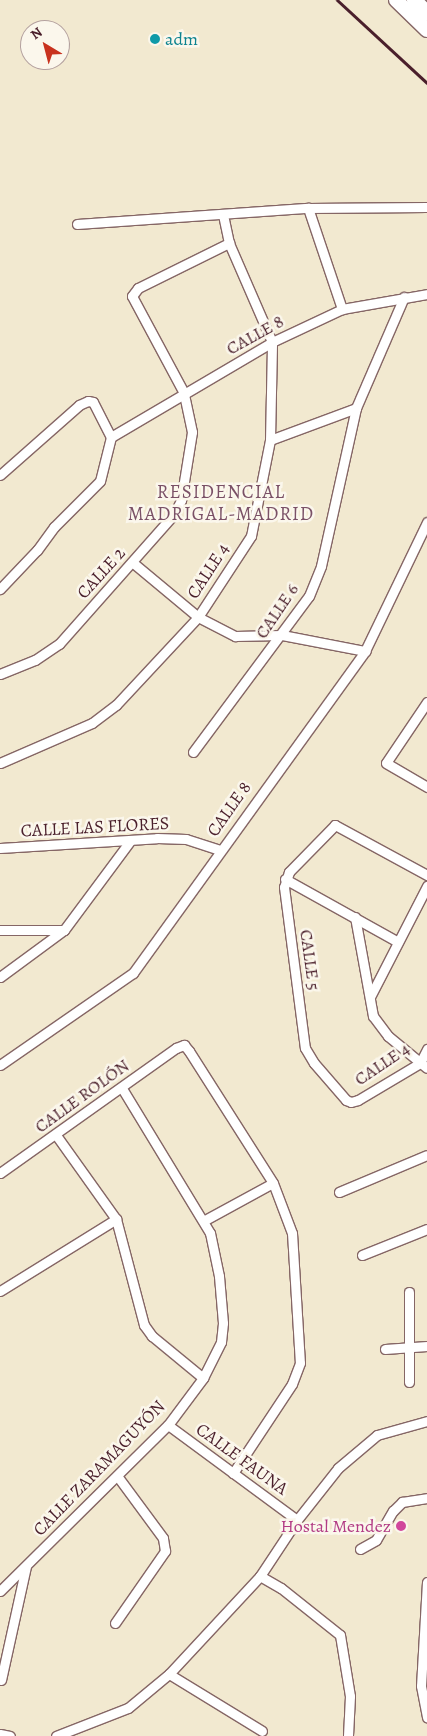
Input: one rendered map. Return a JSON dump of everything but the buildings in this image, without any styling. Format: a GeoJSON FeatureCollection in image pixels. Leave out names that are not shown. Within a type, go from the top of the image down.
{"type":"FeatureCollection","features":[{"type":"Feature","properties":{"kind":"highway"},"geometry":{"type":"LineString","coordinates":[[414,0],[427,13]]}},
{"type":"Feature","properties":{"kind":"main road"},"geometry":{"type":"LineString","coordinates":[[396,0],[427,30]]}},
{"type":"Feature","properties":{"kind":"street"},"geometry":{"type":"LineString","coordinates":[[77,224],[223,216],[308,208],[427,207]]}},
{"type":"Feature","properties":{"kind":"street"},"geometry":{"type":"LineString","coordinates":[[308,208],[342,309]]}},
{"type":"Feature","properties":{"kind":"street","name":"CALLE 4"},"geometry":{"type":"LineString","coordinates":[[0,763],[100,717],[116,705],[198,617],[251,536],[270,440],[272,342],[229,243],[223,216]]}},
{"type":"Feature","properties":{"kind":"street","name":"CALLE 2"},"geometry":{"type":"LineString","coordinates":[[0,674],[35,660],[53,649],[165,526],[181,500],[192,432],[184,393],[132,296],[138,288],[229,243]]}},
{"type":"Feature","properties":{"kind":"street","name":"CALLE 8"},"geometry":{"type":"LineString","coordinates":[[111,437],[272,342],[342,309],[427,294]]}},
{"type":"Feature","properties":{"kind":"street","name":"CALLE 6"},"geometry":{"type":"LineString","coordinates":[[193,752],[282,635],[309,596],[321,566],[356,408],[404,297]]}},
{"type":"Feature","properties":{"kind":"street"},"geometry":{"type":"LineString","coordinates":[[0,475],[88,400],[93,402],[111,437],[100,481],[54,527],[38,550],[0,589]]}},
{"type":"Feature","properties":{"kind":"street"},"geometry":{"type":"LineString","coordinates":[[270,440],[356,408]]}},
{"type":"Feature","properties":{"kind":"street","name":"CALLE 8"},"geometry":{"type":"LineString","coordinates":[[0,1065],[133,973],[365,651],[426,526]]}},
{"type":"Feature","properties":{"kind":"street"},"geometry":{"type":"LineString","coordinates":[[132,562],[198,617],[235,636],[282,635],[365,651]]}},
{"type":"Feature","properties":{"kind":"street"},"geometry":{"type":"LineString","coordinates":[[427,702],[386,763],[427,787]]}},
{"type":"Feature","properties":{"kind":"street"},"geometry":{"type":"LineString","coordinates":[[398,942],[285,879],[335,825],[427,875]]}},
{"type":"Feature","properties":{"kind":"street","name":"CALLE LAS FLORES"},"geometry":{"type":"LineString","coordinates":[[0,848],[186,839],[220,850]]}},
{"type":"Feature","properties":{"kind":"street"},"geometry":{"type":"LineString","coordinates":[[0,977],[64,930],[130,841]]}},
{"type":"Feature","properties":{"kind":"street","name":"CALLE 5"},"geometry":{"type":"LineString","coordinates":[[285,879],[305,1048],[314,1063],[351,1102]]}},
{"type":"Feature","properties":{"kind":"street"},"geometry":{"type":"LineString","coordinates":[[370,997],[427,886]]}},
{"type":"Feature","properties":{"kind":"street"},"geometry":{"type":"LineString","coordinates":[[355,917],[373,1016],[378,1027],[423,1066]]}},
{"type":"Feature","properties":{"kind":"street"},"geometry":{"type":"LineString","coordinates":[[0,930],[64,930]]}},
{"type":"Feature","properties":{"kind":"street","name":"CALLE ROLÓN"},"geometry":{"type":"LineString","coordinates":[[0,1173],[184,1046],[273,1183]]}},
{"type":"Feature","properties":{"kind":"street","name":"CALLE 4"},"geometry":{"type":"LineString","coordinates":[[351,1102],[423,1066],[427,1049]]}},
{"type":"Feature","properties":{"kind":"street","name":"CALLE ZARAMAGUYÓN"},"geometry":{"type":"LineString","coordinates":[[0,1591],[118,1477],[168,1425],[203,1378],[221,1342],[223,1323],[219,1276],[205,1220],[122,1088]]}},
{"type":"Feature","properties":{"kind":"street"},"geometry":{"type":"LineString","coordinates":[[56,1135],[116,1219],[144,1325],[152,1336],[203,1378]]}},
{"type":"Feature","properties":{"kind":"street"},"geometry":{"type":"LineString","coordinates":[[339,1192],[427,1155]]}},
{"type":"Feature","properties":{"kind":"street"},"geometry":{"type":"LineString","coordinates":[[205,1220],[273,1183],[292,1233],[300,1363],[292,1384],[233,1473]]}},
{"type":"Feature","properties":{"kind":"street"},"geometry":{"type":"LineString","coordinates":[[0,1291],[116,1219]]}},
{"type":"Feature","properties":{"kind":"street"},"geometry":{"type":"LineString","coordinates":[[362,1255],[427,1229]]}},
{"type":"Feature","properties":{"kind":"street"},"geometry":{"type":"LineString","coordinates":[[409,1292],[411,1350],[409,1382]]}},
{"type":"Feature","properties":{"kind":"street"},"geometry":{"type":"LineString","coordinates":[[385,1349],[411,1350],[427,1346]]}},
{"type":"Feature","properties":{"kind":"street"},"geometry":{"type":"LineString","coordinates":[[56,1736],[80,1732],[128,1708],[169,1674],[260,1576],[297,1520],[338,1468],[376,1435],[427,1421]]}},
{"type":"Feature","properties":{"kind":"street","name":"CALLE FAUNA"},"geometry":{"type":"LineString","coordinates":[[168,1425],[297,1520]]}},
{"type":"Feature","properties":{"kind":"street"},"geometry":{"type":"LineString","coordinates":[[115,1623],[166,1551],[163,1538],[118,1477]]}},
{"type":"Feature","properties":{"kind":"street"},"geometry":{"type":"LineString","coordinates":[[360,1549],[376,1540],[393,1510],[402,1502],[427,1498]]}},
{"type":"Feature","properties":{"kind":"street"},"geometry":{"type":"LineString","coordinates":[[1,1680],[26,1566]]}},
{"type":"Feature","properties":{"kind":"street"},"geometry":{"type":"LineString","coordinates":[[260,1576],[281,1588],[340,1635],[350,1696],[348,1736]]}},
{"type":"Feature","properties":{"kind":"street"},"geometry":{"type":"LineString","coordinates":[[427,1582],[421,1686],[427,1717]]}},
{"type":"Feature","properties":{"kind":"street"},"geometry":{"type":"LineString","coordinates":[[169,1674],[262,1731]]}},
{"type":"Feature","properties":{"kind":"street"},"geometry":{"type":"LineString","coordinates":[[0,1734],[10,1736]]}},
{"type":"Feature","properties":{"kind":"railway"},"geometry":{"type":"LineString","coordinates":[[337,0],[427,83]]}},
{"type":"Feature","properties":{"kind":"place","name":"adm"},"geometry":{"type":"Point","coordinates":[155,39]}},
{"type":"Feature","properties":{"kind":"place","name":"Hostal Mendez"},"geometry":{"type":"Point","coordinates":[401,1526]}},
{"type":"Feature","properties":{"kind":"district","name":"RESIDENCIAL MADRIGAL-MADRID"},"geometry":{"type":"Point","coordinates":[221,504]}}]}
